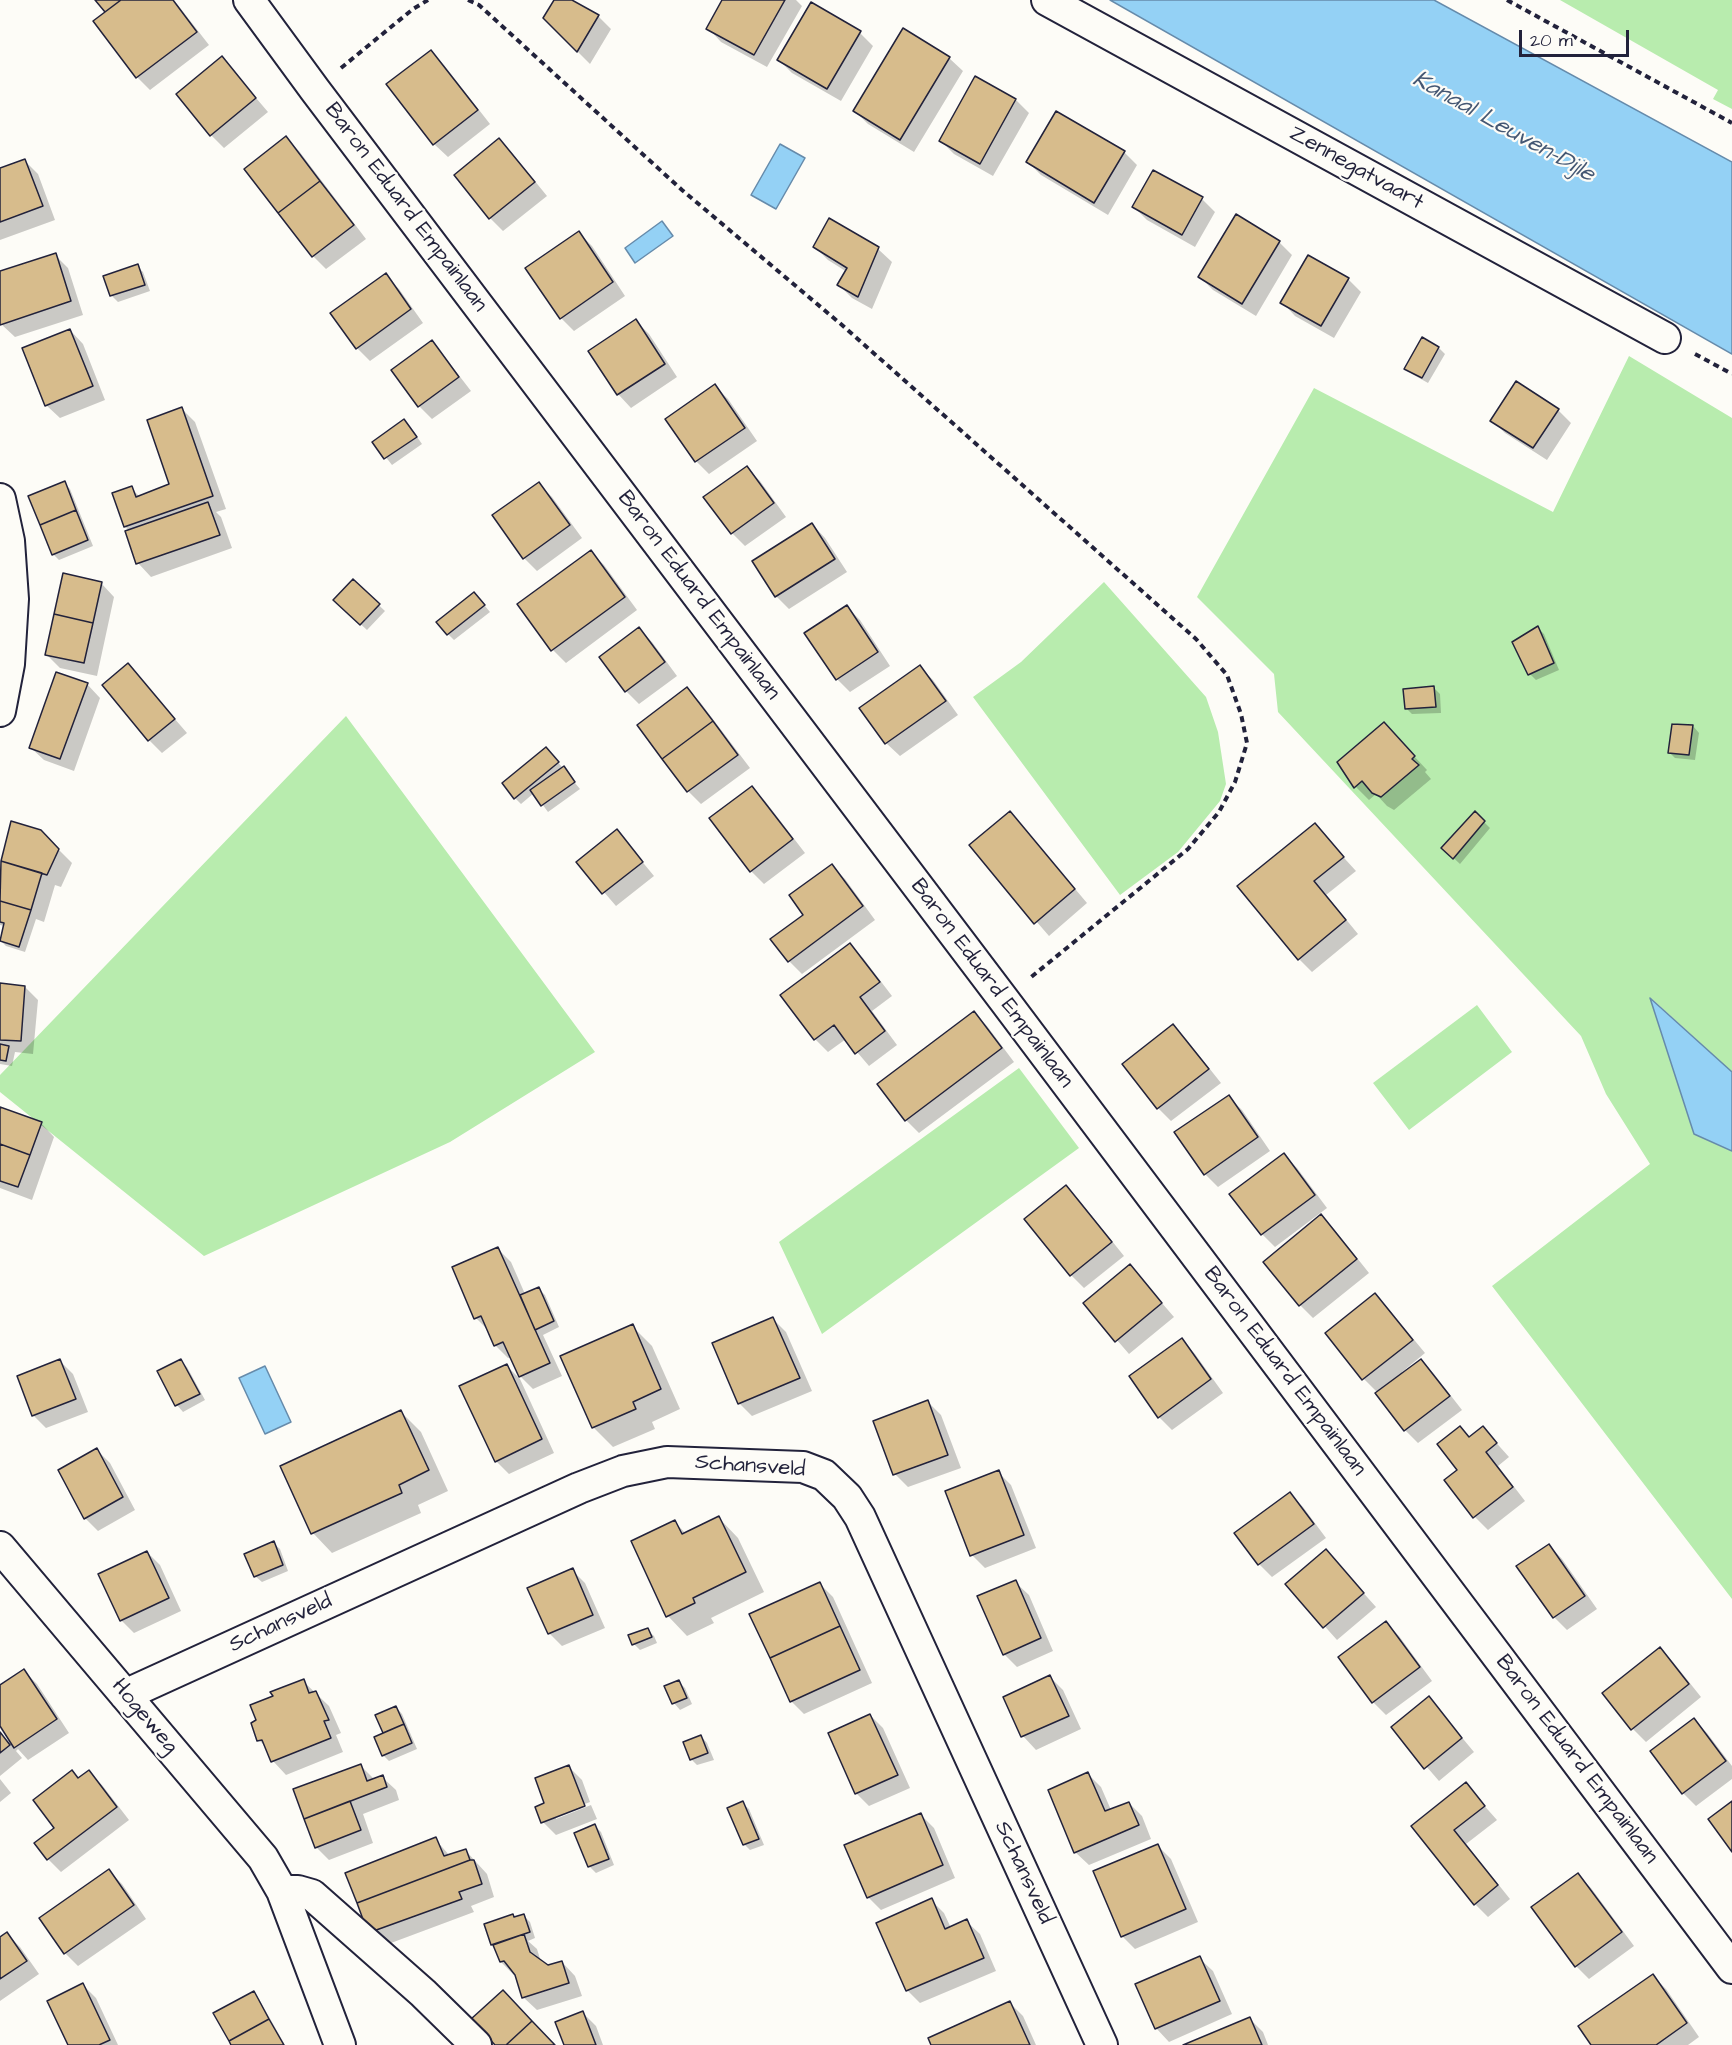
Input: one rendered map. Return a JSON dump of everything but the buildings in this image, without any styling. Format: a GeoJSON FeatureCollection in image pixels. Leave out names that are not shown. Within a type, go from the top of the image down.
{"type":"FeatureCollection","features":[{"type":"Feature","properties":{"kind":"street","name":"Baron Eduard Empainlaan"},"geometry":{"type":"LineString","coordinates":[[249,0],[1732,1968]]}},
{"type":"Feature","properties":{"kind":"street","name":"Zennegatvaart"},"geometry":{"type":"LineString","coordinates":[[1047,0],[1665,338]]}},
{"type":"Feature","properties":{"kind":"street"},"geometry":{"type":"LineString","coordinates":[[0,499],[9,541],[13,599],[9,664],[0,711]]}},
{"type":"Feature","properties":{"kind":"street","name":"Schansveld"},"geometry":{"type":"LineString","coordinates":[[125,1695],[579,1488],[623,1471],[667,1462],[803,1467],[824,1475],[847,1497],[860,1517],[1102,2045]]}},
{"type":"Feature","properties":{"kind":"street","name":"Hogeweg"},"geometry":{"type":"LineString","coordinates":[[0,1547],[263,1858],[282,1891],[340,2045]]}},
{"type":"Feature","properties":{"kind":"street"},"geometry":{"type":"LineString","coordinates":[[282,1891],[298,1891],[312,1895],[423,1993],[476,2045]]}},
{"type":"Feature","properties":{"kind":"path"},"geometry":{"type":"LineString","coordinates":[[315,90],[413,9],[428,0]]}},
{"type":"Feature","properties":{"kind":"path"},"geometry":{"type":"LineString","coordinates":[[468,0],[478,5],[682,190],[842,325],[1196,639],[1227,675],[1241,714],[1247,743],[1235,782],[1219,812],[1188,849],[1004,1000]]}},
{"type":"Feature","properties":{"kind":"path"},"geometry":{"type":"LineString","coordinates":[[1506,0],[1732,123]]}},
{"type":"Feature","properties":{"kind":"path"},"geometry":{"type":"LineString","coordinates":[[1665,338],[1732,374]]}},
{"type":"Feature","properties":{"kind":"green space"},"geometry":{"type":"Polygon","coordinates":[[[1560,0],[1732,0],[1732,109],[1713,99],[1718,90],[1560,0]]]}},
{"type":"Feature","properties":{"kind":"green space"},"geometry":{"type":"Polygon","coordinates":[[[1629,356],[1732,418],[1732,1072],[1652,999],[1694,1134],[1732,1151],[1732,1599],[1492,1286],[1650,1164],[1606,1094],[1581,1036],[1278,712],[1274,674],[1197,597],[1314,388],[1553,512],[1629,356]]]}},
{"type":"Feature","properties":{"kind":"green space"},"geometry":{"type":"Polygon","coordinates":[[[1104,582],[1206,697],[1218,732],[1226,784],[1220,801],[1178,852],[1120,895],[973,697],[1021,662],[1104,582]]]}},
{"type":"Feature","properties":{"kind":"green space"},"geometry":{"type":"Polygon","coordinates":[[[346,716],[595,1052],[450,1142],[204,1256],[0,1092],[0,1075],[346,716]]]}},
{"type":"Feature","properties":{"kind":"green space"},"geometry":{"type":"Polygon","coordinates":[[[1477,1005],[1512,1052],[1409,1130],[1373,1083],[1477,1005]]]}},
{"type":"Feature","properties":{"kind":"green space"},"geometry":{"type":"Polygon","coordinates":[[[1019,1068],[1079,1148],[822,1334],[779,1242],[1019,1068]]]}},
{"type":"Feature","properties":{"kind":"water","name":"Kanaal Leuven-Dijle"},"geometry":{"type":"Polygon","coordinates":[[[1110,0],[1434,0],[1732,162],[1732,354],[1110,0]]]}},
{"type":"Feature","properties":{"kind":"water"},"geometry":{"type":"Polygon","coordinates":[[[780,144],[805,158],[776,209],[751,195],[780,144]]]}},
{"type":"Feature","properties":{"kind":"water"},"geometry":{"type":"Polygon","coordinates":[[[662,221],[673,236],[635,263],[625,248],[662,221]]]}},
{"type":"Feature","properties":{"kind":"water"},"geometry":{"type":"Polygon","coordinates":[[[1650,998],[1732,1072],[1732,1151],[1694,1134],[1650,998]]]}},
{"type":"Feature","properties":{"kind":"water"},"geometry":{"type":"Polygon","coordinates":[[[265,1366],[291,1422],[265,1434],[239,1378],[265,1366]]]}}]}
